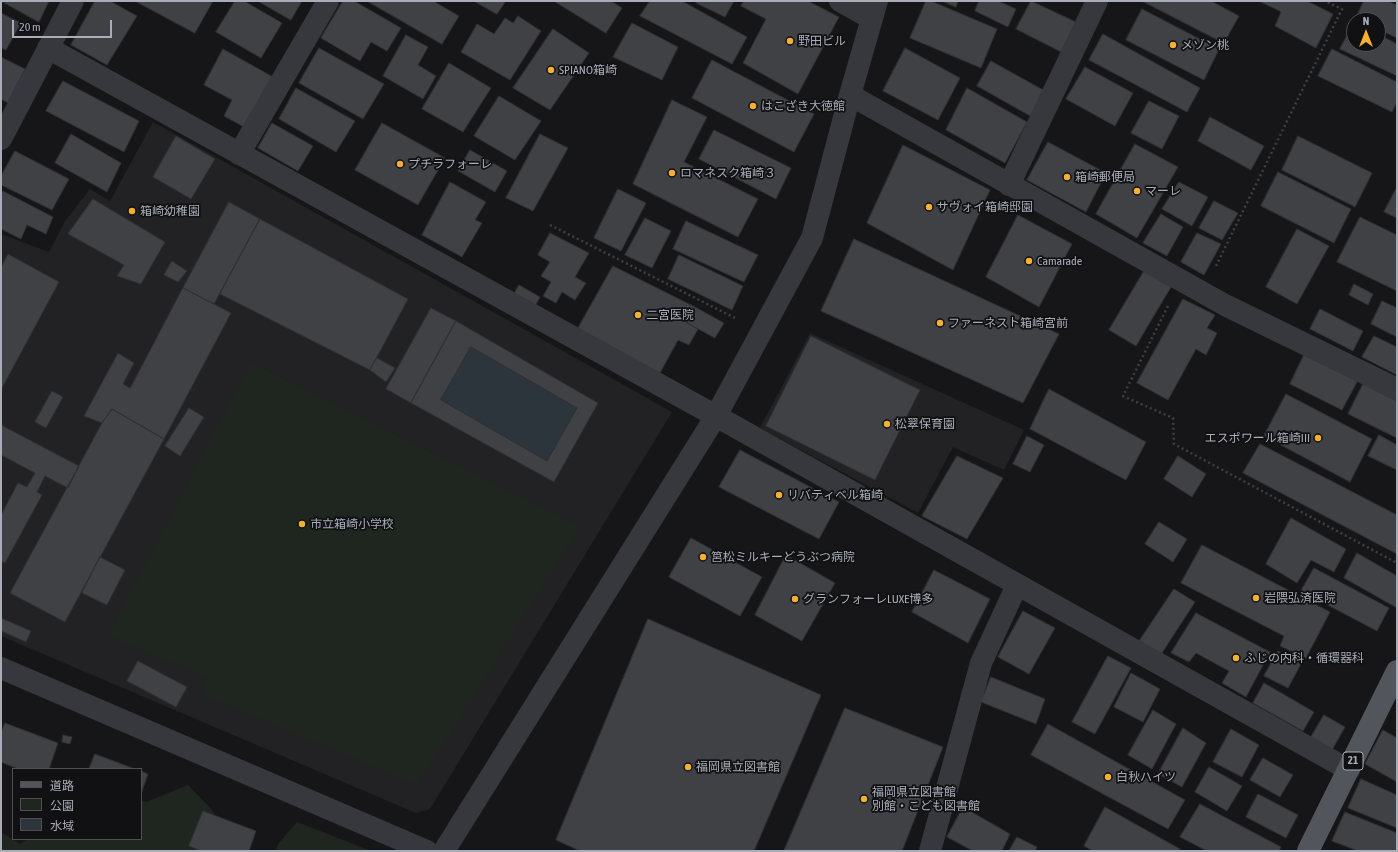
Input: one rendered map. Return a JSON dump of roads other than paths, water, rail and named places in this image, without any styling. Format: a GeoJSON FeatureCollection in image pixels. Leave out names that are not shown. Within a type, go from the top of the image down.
{"type":"FeatureCollection","features":[{"type":"Feature","properties":{"kind":"main road","name":"21"},"geometry":{"type":"LineString","coordinates":[[1308,851],[1394,684]]}},
{"type":"Feature","properties":{"kind":"street"},"geometry":{"type":"LineString","coordinates":[[1,139],[6,116],[48,48],[73,1]]}},
{"type":"Feature","properties":{"kind":"street"},"geometry":{"type":"LineString","coordinates":[[239,154],[328,1]]}},
{"type":"Feature","properties":{"kind":"street"},"geometry":{"type":"LineString","coordinates":[[444,851],[716,416],[812,238],[874,10],[840,1]]}},
{"type":"Feature","properties":{"kind":"street"},"geometry":{"type":"LineString","coordinates":[[1009,185],[1097,1]]}},
{"type":"Feature","properties":{"kind":"street"},"geometry":{"type":"LineString","coordinates":[[48,48],[716,416],[1349,770]]}},
{"type":"Feature","properties":{"kind":"street"},"geometry":{"type":"LineString","coordinates":[[850,95],[1224,305],[1397,389]]}},
{"type":"Feature","properties":{"kind":"street"},"geometry":{"type":"LineString","coordinates":[[930,851],[981,663],[1017,585]]}},
{"type":"Feature","properties":{"kind":"street"},"geometry":{"type":"LineString","coordinates":[[1,668],[427,851]]}},
{"type":"Feature","properties":{"kind":"water"},"geometry":{"type":"Polygon","coordinates":[[[471,347],[577,408],[547,461],[441,400],[471,347]]]}},
{"type":"Feature","properties":{"kind":"place","name":"野田ビル"},"geometry":{"type":"Point","coordinates":[790,41]}},
{"type":"Feature","properties":{"kind":"place","name":"メゾン桃"},"geometry":{"type":"Point","coordinates":[1173,45]}},
{"type":"Feature","properties":{"kind":"place","name":"SPIANO箱崎"},"geometry":{"type":"Point","coordinates":[551,70]}},
{"type":"Feature","properties":{"kind":"place","name":"はこざき大徳館"},"geometry":{"type":"Point","coordinates":[753,106]}},
{"type":"Feature","properties":{"kind":"place","name":"プチラフォーレ"},"geometry":{"type":"Point","coordinates":[400,164]}},
{"type":"Feature","properties":{"kind":"place","name":"ロマネスク箱崎３"},"geometry":{"type":"Point","coordinates":[672,173]}},
{"type":"Feature","properties":{"kind":"place","name":"箱崎郵便局"},"geometry":{"type":"Point","coordinates":[1067,177]}},
{"type":"Feature","properties":{"kind":"place","name":"マーレ"},"geometry":{"type":"Point","coordinates":[1137,191]}},
{"type":"Feature","properties":{"kind":"place","name":"サヴォイ箱崎邸園"},"geometry":{"type":"Point","coordinates":[929,207]}},
{"type":"Feature","properties":{"kind":"place","name":"箱崎幼稚園"},"geometry":{"type":"Point","coordinates":[132,211]}},
{"type":"Feature","properties":{"kind":"place","name":"Camarade"},"geometry":{"type":"Point","coordinates":[1029,261]}},
{"type":"Feature","properties":{"kind":"place","name":"二宮医院"},"geometry":{"type":"Point","coordinates":[638,315]}},
{"type":"Feature","properties":{"kind":"place","name":"ファーネスト箱崎宮前"},"geometry":{"type":"Point","coordinates":[940,323]}},
{"type":"Feature","properties":{"kind":"place","name":"松翠保育園"},"geometry":{"type":"Point","coordinates":[887,424]}},
{"type":"Feature","properties":{"kind":"place","name":"エスポワール箱崎III"},"geometry":{"type":"Point","coordinates":[1318,438]}},
{"type":"Feature","properties":{"kind":"place","name":"リバティベル箱崎"},"geometry":{"type":"Point","coordinates":[779,495]}},
{"type":"Feature","properties":{"kind":"place","name":"市立箱崎小学校"},"geometry":{"type":"Point","coordinates":[302,524]}},
{"type":"Feature","properties":{"kind":"place","name":"筥松ミルキーどうぶつ病院"},"geometry":{"type":"Point","coordinates":[703,557]}},
{"type":"Feature","properties":{"kind":"place","name":"岩隈弘済医院"},"geometry":{"type":"Point","coordinates":[1256,598]}},
{"type":"Feature","properties":{"kind":"place","name":"グランフォーレLUXE博多"},"geometry":{"type":"Point","coordinates":[795,599]}},
{"type":"Feature","properties":{"kind":"place","name":"ふじの内科・循環器科"},"geometry":{"type":"Point","coordinates":[1236,658]}},
{"type":"Feature","properties":{"kind":"place","name":"福岡県立図書館"},"geometry":{"type":"Point","coordinates":[688,767]}},
{"type":"Feature","properties":{"kind":"place","name":"白秋ハイツ"},"geometry":{"type":"Point","coordinates":[1108,777]}},
{"type":"Feature","properties":{"kind":"place","name":"福岡県立図書館 別館・こども図書館"},"geometry":{"type":"Point","coordinates":[864,799]}}]}
